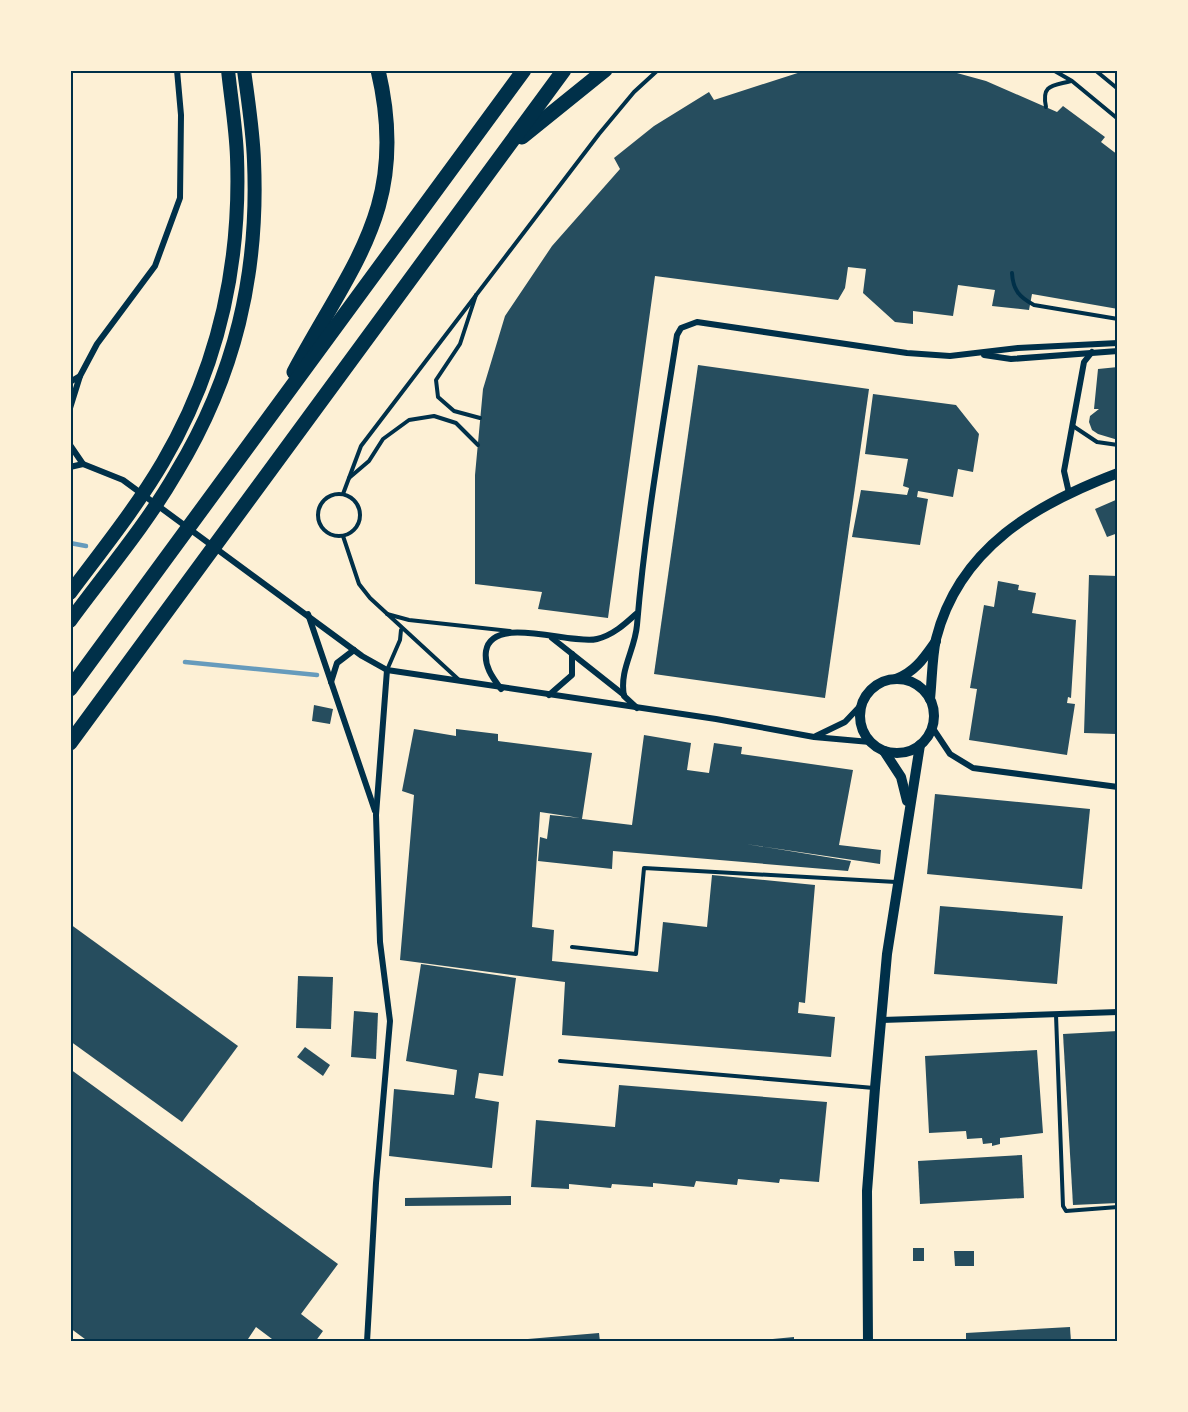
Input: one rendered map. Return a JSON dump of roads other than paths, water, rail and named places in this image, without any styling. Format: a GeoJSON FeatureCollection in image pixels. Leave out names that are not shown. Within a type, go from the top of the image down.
{"type":"FeatureCollection","features":[{"type":"Feature","properties":{"kind":"highway"},"geometry":{"type":"LineString","coordinates":[[70,592],[135,504],[162,462],[192,405],[207,369],[222,320],[235,254],[238,192],[237,154],[228,70]]}},
{"type":"Feature","properties":{"kind":"highway"},"geometry":{"type":"LineString","coordinates":[[70,621],[175,476],[218,392],[233,346],[247,294],[255,212],[254,158],[244,70]]}},
{"type":"Feature","properties":{"kind":"highway"},"geometry":{"type":"LineString","coordinates":[[266,422],[350,278],[380,208],[388,152],[378,70]]}},
{"type":"Feature","properties":{"kind":"highway"},"geometry":{"type":"LineString","coordinates":[[70,689],[524,70]]}},
{"type":"Feature","properties":{"kind":"highway"},"geometry":{"type":"LineString","coordinates":[[70,743],[564,70]]}},
{"type":"Feature","properties":{"kind":"highway"},"geometry":{"type":"LineString","coordinates":[[506,150],[605,70]]}},
{"type":"Feature","properties":{"kind":"street"},"geometry":{"type":"LineString","coordinates":[[70,408],[81,376],[97,345],[155,266],[180,198],[181,115],[177,70]]}},
{"type":"Feature","properties":{"kind":"street"},"geometry":{"type":"LineString","coordinates":[[624,696],[623,675],[637,625],[636,614],[648,524],[677,335],[681,328],[697,322],[907,353],[950,356],[1018,348],[1118,343]]}},
{"type":"Feature","properties":{"kind":"street"},"geometry":{"type":"LineString","coordinates":[[977,354],[1011,359],[1118,351]]}},
{"type":"Feature","properties":{"kind":"street"},"geometry":{"type":"LineString","coordinates":[[1068,493],[1064,471],[1084,363],[1092,352]]}},
{"type":"Feature","properties":{"kind":"street"},"geometry":{"type":"LineString","coordinates":[[70,382],[81,376]]}},
{"type":"Feature","properties":{"kind":"street"},"geometry":{"type":"LineString","coordinates":[[70,445],[83,464],[123,480],[354,650],[387,670],[464,684],[637,708],[814,737],[870,742],[884,751],[897,753],[920,745]]}},
{"type":"Feature","properties":{"kind":"street"},"geometry":{"type":"LineString","coordinates":[[70,467],[83,464]]}},
{"type":"Feature","properties":{"kind":"street"},"geometry":{"type":"LineString","coordinates":[[814,737],[845,722],[862,704],[874,686],[907,675],[922,661],[936,641],[956,589],[980,555],[1014,526],[1068,493],[1118,473]]}},
{"type":"Feature","properties":{"kind":"street"},"geometry":{"type":"LineString","coordinates":[[308,614],[376,815]]}},
{"type":"Feature","properties":{"kind":"street"},"geometry":{"type":"LineString","coordinates":[[501,689],[489,672],[485,658],[487,645],[497,635],[511,632],[550,637],[597,639],[611,634],[636,614]]}},
{"type":"Feature","properties":{"kind":"street"},"geometry":{"type":"LineString","coordinates":[[550,637],[637,708]]}},
{"type":"Feature","properties":{"kind":"street"},"geometry":{"type":"LineString","coordinates":[[868,1341],[867,1191],[874,1088],[897,882],[908,807],[920,745],[932,727],[933,708],[930,699],[936,641]]}},
{"type":"Feature","properties":{"kind":"street"},"geometry":{"type":"LineString","coordinates":[[331,682],[337,663],[354,650]]}},
{"type":"Feature","properties":{"kind":"street"},"geometry":{"type":"LineString","coordinates":[[548,695],[572,675],[572,654]]}},
{"type":"Feature","properties":{"kind":"street"},"geometry":{"type":"LineString","coordinates":[[367,1341],[376,1183],[390,1021],[380,942],[376,815],[387,670]]}},
{"type":"Feature","properties":{"kind":"street"},"geometry":{"type":"LineString","coordinates":[[895,679],[915,684],[930,699]]}},
{"type":"Feature","properties":{"kind":"street"},"geometry":{"type":"LineString","coordinates":[[862,704],[861,724],[870,742]]}},
{"type":"Feature","properties":{"kind":"street"},"geometry":{"type":"LineString","coordinates":[[932,727],[950,754],[973,768],[1118,787]]}},
{"type":"Feature","properties":{"kind":"street"},"geometry":{"type":"LineString","coordinates":[[884,751],[901,777],[908,807]]}},
{"type":"Feature","properties":{"kind":"street"},"geometry":{"type":"LineString","coordinates":[[882,1020],[1118,1012]]}},
{"type":"Feature","properties":{"kind":"lane"},"geometry":{"type":"LineString","coordinates":[[343,494],[346,480],[361,446],[477,291],[627,100],[658,70]]}},
{"type":"Feature","properties":{"kind":"lane"},"geometry":{"type":"LineString","coordinates":[[1053,70],[1072,81],[1118,119]]}},
{"type":"Feature","properties":{"kind":"lane"},"geometry":{"type":"LineString","coordinates":[[1095,70],[1118,89]]}},
{"type":"Feature","properties":{"kind":"lane"},"geometry":{"type":"LineString","coordinates":[[1046,107],[1044,96],[1046,90],[1060,82],[1072,81]]}},
{"type":"Feature","properties":{"kind":"lane"},"geometry":{"type":"LineString","coordinates":[[1012,273],[1012,287],[1022,298],[1034,305],[1118,319]]}},
{"type":"Feature","properties":{"kind":"lane"},"geometry":{"type":"LineString","coordinates":[[477,291],[460,344],[435,380],[438,397],[454,411],[480,418]]}},
{"type":"Feature","properties":{"kind":"lane"},"geometry":{"type":"LineString","coordinates":[[346,480],[369,461],[383,440],[409,420],[434,416],[456,423],[478,445]]}},
{"type":"Feature","properties":{"kind":"lane"},"geometry":{"type":"LineString","coordinates":[[1073,426],[1097,442],[1118,445]]}},
{"type":"Feature","properties":{"kind":"lane"},"geometry":{"type":"LineString","coordinates":[[343,494],[352,498],[360,511],[357,525],[343,536],[326,532],[318,517],[319,508],[325,499],[343,494]]}},
{"type":"Feature","properties":{"kind":"lane"},"geometry":{"type":"LineString","coordinates":[[343,536],[359,584],[383,612],[464,684]]}},
{"type":"Feature","properties":{"kind":"lane"},"geometry":{"type":"LineString","coordinates":[[383,612],[409,620],[511,632]]}},
{"type":"Feature","properties":{"kind":"lane"},"geometry":{"type":"LineString","coordinates":[[387,670],[400,640],[401,629]]}},
{"type":"Feature","properties":{"kind":"lane"},"geometry":{"type":"LineString","coordinates":[[572,947],[636,954],[644,868],[897,882]]}},
{"type":"Feature","properties":{"kind":"lane"},"geometry":{"type":"LineString","coordinates":[[1056,1014],[1063,1206],[1066,1211],[1118,1208]]}},
{"type":"Feature","properties":{"kind":"lane"},"geometry":{"type":"LineString","coordinates":[[560,1061],[874,1088]]}},
{"type":"Feature","properties":{"kind":"waterway"},"geometry":{"type":"LineString","coordinates":[[70,543],[86,546]]}},
{"type":"Feature","properties":{"kind":"waterway"},"geometry":{"type":"LineString","coordinates":[[185,662],[317,675]]}}]}
